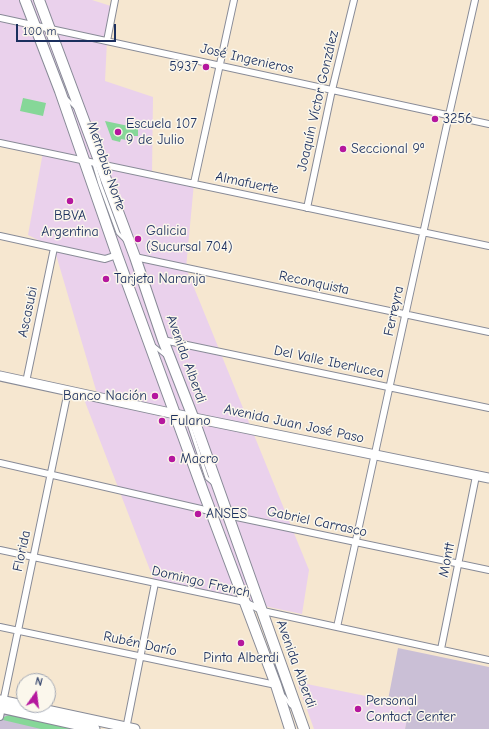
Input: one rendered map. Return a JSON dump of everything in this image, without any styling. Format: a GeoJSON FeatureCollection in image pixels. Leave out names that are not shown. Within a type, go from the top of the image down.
{"type":"FeatureCollection","features":[{"type":"Feature","properties":{"kind":"main road","name":"Avenida Alberdi"},"geometry":{"type":"LineString","coordinates":[[25,0],[60,91],[93,161],[135,257],[188,414],[263,611],[304,729]]}},
{"type":"Feature","properties":{"kind":"main road","name":"Avenida Alberdi"},"geometry":{"type":"LineString","coordinates":[[39,0],[73,90],[116,251],[150,342],[202,491],[276,685],[290,729]]}},
{"type":"Feature","properties":{"kind":"street"},"geometry":{"type":"LineString","coordinates":[[107,41],[115,0]]}},
{"type":"Feature","properties":{"kind":"street"},"geometry":{"type":"LineString","coordinates":[[194,183],[234,0]]}},
{"type":"Feature","properties":{"kind":"street","name":"Joaquín Víctor González"},"geometry":{"type":"LineString","coordinates":[[307,208],[332,90],[354,0]]}},
{"type":"Feature","properties":{"kind":"street","name":"Ferreyra"},"geometry":{"type":"LineString","coordinates":[[337,627],[448,115],[475,0]]}},
{"type":"Feature","properties":{"kind":"street","name":"José Ingenieros"},"geometry":{"type":"LineString","coordinates":[[0,18],[489,124]]}},
{"type":"Feature","properties":{"kind":"street","name":"Almafuerte"},"geometry":{"type":"LineString","coordinates":[[0,143],[93,161],[489,246]]}},
{"type":"Feature","properties":{"kind":"street"},"geometry":{"type":"LineString","coordinates":[[0,236],[105,259],[116,251]]}},
{"type":"Feature","properties":{"kind":"street","name":"Ascasubi"},"geometry":{"type":"LineString","coordinates":[[26,382],[54,248]]}},
{"type":"Feature","properties":{"kind":"street","name":"Reconquista"},"geometry":{"type":"LineString","coordinates":[[135,257],[489,332]]}},
{"type":"Feature","properties":{"kind":"street","name":"Del Valle Iberlucea"},"geometry":{"type":"LineString","coordinates":[[163,340],[489,408]]}},
{"type":"Feature","properties":{"kind":"street","name":"Avenida Juan José Paso"},"geometry":{"type":"LineString","coordinates":[[0,376],[175,414],[188,414],[375,455],[489,478]]}},
{"type":"Feature","properties":{"kind":"street","name":"Florida"},"geometry":{"type":"LineString","coordinates":[[1,707],[68,391]]}},
{"type":"Feature","properties":{"kind":"street","name":"Gabriel Carrasco"},"geometry":{"type":"LineString","coordinates":[[0,463],[227,515],[489,570]]}},
{"type":"Feature","properties":{"kind":"street","name":"Montt"},"geometry":{"type":"LineString","coordinates":[[441,649],[476,476]]}},
{"type":"Feature","properties":{"kind":"street","name":"Domingo French"},"geometry":{"type":"LineString","coordinates":[[0,550],[245,602],[263,611],[489,660]]}},
{"type":"Feature","properties":{"kind":"street"},"geometry":{"type":"LineString","coordinates":[[1,707],[129,728],[140,656],[156,583]]}},
{"type":"Feature","properties":{"kind":"street","name":"Rubén Darío"},"geometry":{"type":"LineString","coordinates":[[0,627],[276,685]]}},
{"type":"Feature","properties":{"kind":"street"},"geometry":{"type":"LineString","coordinates":[[1,707],[95,729]]}},
{"type":"Feature","properties":{"kind":"lane","name":"Metrobus Norte"},"geometry":{"type":"LineString","coordinates":[[73,90],[74,107],[92,153]]}},
{"type":"Feature","properties":{"kind":"lane","name":"Metrobus Norte"},"geometry":{"type":"LineString","coordinates":[[60,91],[74,107]]}},
{"type":"Feature","properties":{"kind":"lane","name":"Metrobus Norte"},"geometry":{"type":"LineString","coordinates":[[93,161],[118,232],[129,244]]}},
{"type":"Feature","properties":{"kind":"lane","name":"Metrobus Norte"},"geometry":{"type":"LineString","coordinates":[[116,251],[118,232]]}},
{"type":"Feature","properties":{"kind":"lane"},"geometry":{"type":"LineString","coordinates":[[163,340],[165,355],[183,402]]}},
{"type":"Feature","properties":{"kind":"lane"},"geometry":{"type":"LineString","coordinates":[[150,342],[165,355]]}},
{"type":"Feature","properties":{"kind":"lane"},"geometry":{"type":"LineString","coordinates":[[188,414],[207,478],[217,487]]}},
{"type":"Feature","properties":{"kind":"lane"},"geometry":{"type":"LineString","coordinates":[[202,491],[207,478]]}},
{"type":"Feature","properties":{"kind":"lane"},"geometry":{"type":"LineString","coordinates":[[276,685],[292,707]]}},
{"type":"Feature","properties":{"kind":"lane"},"geometry":{"type":"LineString","coordinates":[[289,687],[292,707],[300,729]]}},
{"type":"Feature","properties":{"kind":"shaded area"},"geometry":{"type":"Polygon","coordinates":[[[0,0],[92,0],[114,7],[107,41],[105,81],[153,97],[152,175],[194,183],[186,268],[309,570],[302,614],[155,583],[82,394],[98,397],[54,248],[28,235],[43,152],[0,143],[0,0]]]}},
{"type":"Feature","properties":{"kind":"shaded area"},"geometry":{"type":"Polygon","coordinates":[[[398,648],[489,667],[489,729],[405,729],[410,705],[388,700],[398,648]]]}},
{"type":"Feature","properties":{"kind":"shaded area","name":"Personal Contact Center"},"geometry":{"type":"Polygon","coordinates":[[[297,682],[410,705],[405,729],[314,729],[297,682]]]}},
{"type":"Feature","properties":{"kind":"shaded area"},"geometry":{"type":"Polygon","coordinates":[[[0,708],[16,712],[16,713],[23,713],[95,729],[0,729],[0,708]]]}},
{"type":"Feature","properties":{"kind":"green space"},"geometry":{"type":"Polygon","coordinates":[[[23,98],[46,103],[43,116],[20,111],[23,98]]]}},
{"type":"Feature","properties":{"kind":"green space"},"geometry":{"type":"Polygon","coordinates":[[[105,121],[138,128],[138,136],[133,136],[132,141],[121,139],[120,142],[112,140],[105,121]]]}},
{"type":"Feature","properties":{"kind":"green space"},"geometry":{"type":"Polygon","coordinates":[[[9,715],[76,729],[41,729],[3,720],[4,717],[9,715]]]}},
{"type":"Feature","properties":{"kind":"place","name":"5937"},"geometry":{"type":"Point","coordinates":[206,67]}},
{"type":"Feature","properties":{"kind":"place","name":"3256"},"geometry":{"type":"Point","coordinates":[435,119]}},
{"type":"Feature","properties":{"kind":"place","name":"Escuela 107 9 de Julio"},"geometry":{"type":"Point","coordinates":[118,132]}},
{"type":"Feature","properties":{"kind":"place","name":"Seccional 9ª"},"geometry":{"type":"Point","coordinates":[343,149]}},
{"type":"Feature","properties":{"kind":"place","name":"BBVA Argentina"},"geometry":{"type":"Point","coordinates":[70,201]}},
{"type":"Feature","properties":{"kind":"place","name":"Galicia (Sucursal 704)"},"geometry":{"type":"Point","coordinates":[138,239]}},
{"type":"Feature","properties":{"kind":"place","name":"Tarjeta Naranja"},"geometry":{"type":"Point","coordinates":[106,279]}},
{"type":"Feature","properties":{"kind":"place","name":"Banco Nación"},"geometry":{"type":"Point","coordinates":[155,396]}},
{"type":"Feature","properties":{"kind":"place","name":"Fulano"},"geometry":{"type":"Point","coordinates":[162,421]}},
{"type":"Feature","properties":{"kind":"place","name":"Macro"},"geometry":{"type":"Point","coordinates":[172,459]}},
{"type":"Feature","properties":{"kind":"place","name":"ANSES"},"geometry":{"type":"Point","coordinates":[198,514]}},
{"type":"Feature","properties":{"kind":"place","name":"Pinta Alberdi"},"geometry":{"type":"Point","coordinates":[241,643]}},
{"type":"Feature","properties":{"kind":"place","name":"Personal Contact Center"},"geometry":{"type":"Point","coordinates":[358,709]}}]}
